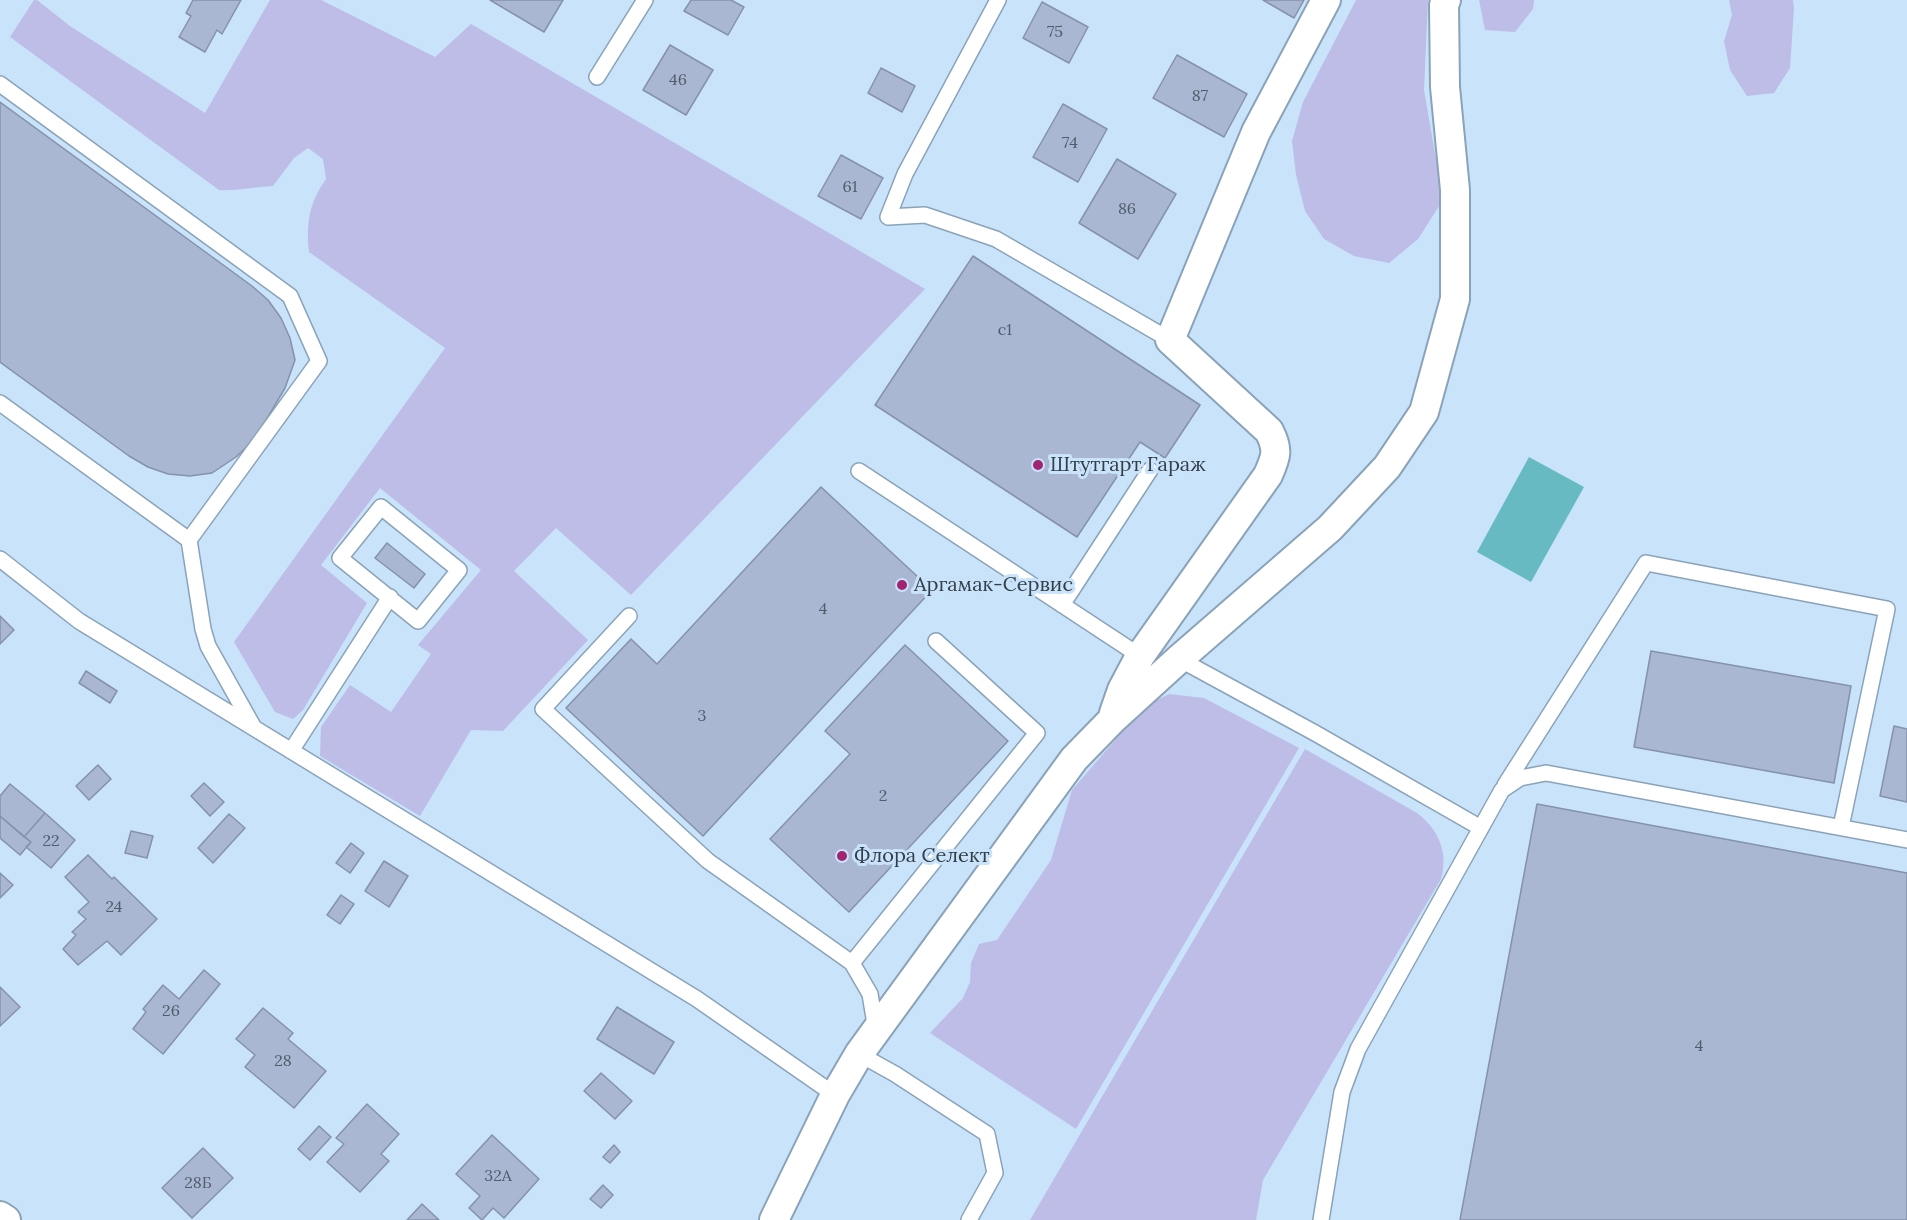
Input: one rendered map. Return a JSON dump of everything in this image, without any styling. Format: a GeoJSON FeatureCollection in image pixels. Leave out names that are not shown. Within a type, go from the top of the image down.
{"type":"FeatureCollection","features":[{"type":"Feature","properties":{"kind":"street"},"geometry":{"type":"LineString","coordinates":[[1112,720],[1122,690],[1140,656],[1268,475],[1276,456],[1275,441],[1269,431],[1170,340],[1256,132],[1326,0]]}},
{"type":"Feature","properties":{"kind":"street"},"geometry":{"type":"LineString","coordinates":[[774,1220],[835,1095],[859,1054],[1074,759],[1112,720],[1179,659],[1329,528],[1387,467],[1424,412],[1455,299],[1455,190],[1445,87],[1444,5],[1446,0]]}},
{"type":"Feature","properties":{"kind":"street"},"geometry":{"type":"LineString","coordinates":[[0,1216],[6,1220]]}},
{"type":"Feature","properties":{"kind":"lane"},"geometry":{"type":"LineString","coordinates":[[597,77],[645,0]]}},
{"type":"Feature","properties":{"kind":"lane"},"geometry":{"type":"LineString","coordinates":[[998,0],[905,174],[888,217],[925,215],[996,239],[1170,340]]}},
{"type":"Feature","properties":{"kind":"lane"},"geometry":{"type":"LineString","coordinates":[[0,84],[290,296],[319,361],[189,540],[203,629],[208,646],[255,729]]}},
{"type":"Feature","properties":{"kind":"lane"},"geometry":{"type":"LineString","coordinates":[[0,403],[189,540]]}},
{"type":"Feature","properties":{"kind":"lane"},"geometry":{"type":"LineString","coordinates":[[1062,604],[1150,470]]}},
{"type":"Feature","properties":{"kind":"lane"},"geometry":{"type":"LineString","coordinates":[[859,471],[1140,656]]}},
{"type":"Feature","properties":{"kind":"lane"},"geometry":{"type":"LineString","coordinates":[[381,507],[459,570],[418,621],[390,597],[340,558],[381,507]]}},
{"type":"Feature","properties":{"kind":"lane"},"geometry":{"type":"LineString","coordinates":[[0,559],[79,621],[697,999],[835,1095]]}},
{"type":"Feature","properties":{"kind":"lane"},"geometry":{"type":"LineString","coordinates":[[1321,1220],[1342,1092],[1358,1048],[1502,790],[1646,563],[1887,609],[1841,827]]}},
{"type":"Feature","properties":{"kind":"lane"},"geometry":{"type":"LineString","coordinates":[[291,751],[390,597]]}},
{"type":"Feature","properties":{"kind":"lane"},"geometry":{"type":"LineString","coordinates":[[629,616],[543,710],[708,861],[852,963],[870,994],[876,1030]]}},
{"type":"Feature","properties":{"kind":"lane"},"geometry":{"type":"LineString","coordinates":[[852,963],[1037,733],[936,641]]}},
{"type":"Feature","properties":{"kind":"lane"},"geometry":{"type":"LineString","coordinates":[[1179,659],[1315,733],[1481,828]]}},
{"type":"Feature","properties":{"kind":"lane"},"geometry":{"type":"LineString","coordinates":[[1502,790],[1520,778],[1546,773],[1907,840]]}},
{"type":"Feature","properties":{"kind":"lane"},"geometry":{"type":"LineString","coordinates":[[859,1054],[895,1074],[987,1134],[995,1173],[969,1220]]}},
{"type":"Feature","properties":{"kind":"shaded area"},"geometry":{"type":"Polygon","coordinates":[[[34,0],[70,26],[205,113],[270,0],[321,0],[435,57],[471,24],[925,289],[631,595],[556,528],[514,571],[588,640],[503,731],[471,730],[420,816],[320,756],[321,727],[350,685],[391,712],[431,654],[418,645],[481,570],[380,488],[321,565],[367,603],[303,710],[293,719],[275,712],[234,642],[445,348],[309,252],[308,232],[312,205],[326,179],[323,159],[308,148],[294,158],[273,186],[219,190],[10,37],[34,0]]]}},
{"type":"Feature","properties":{"kind":"shaded area"},"geometry":{"type":"Polygon","coordinates":[[[1356,0],[1428,0],[1424,90],[1443,200],[1418,239],[1389,263],[1354,256],[1324,239],[1305,211],[1296,175],[1292,141],[1303,102],[1356,0]]]}},
{"type":"Feature","properties":{"kind":"shaded area"},"geometry":{"type":"Polygon","coordinates":[[[1479,0],[1534,0],[1533,9],[1515,32],[1485,30],[1479,0]]]}},
{"type":"Feature","properties":{"kind":"shaded area"},"geometry":{"type":"Polygon","coordinates":[[[1729,0],[1793,0],[1790,68],[1774,93],[1747,96],[1730,70],[1724,41],[1732,15],[1729,0]]]}},
{"type":"Feature","properties":{"kind":"shaded area"},"geometry":{"type":"Polygon","coordinates":[[[1529,457],[1584,487],[1531,582],[1477,552],[1529,457]]]}},
{"type":"Feature","properties":{"kind":"shaded area"},"geometry":{"type":"Polygon","coordinates":[[[1169,694],[1204,698],[1299,748],[1076,1129],[930,1033],[963,998],[970,982],[971,963],[979,944],[997,940],[1051,860],[1072,790],[1129,724],[1151,703],[1169,694]]]}},
{"type":"Feature","properties":{"kind":"shaded area"},"geometry":{"type":"Polygon","coordinates":[[[1305,749],[1417,813],[1436,834],[1444,860],[1441,879],[1263,1180],[1256,1220],[1030,1220],[1305,749]]]}},
{"type":"Feature","properties":{"kind":"building"},"geometry":{"type":"Polygon","coordinates":[[[193,0],[241,0],[222,34],[217,30],[205,52],[179,37],[191,16],[186,13],[193,0]]]}},
{"type":"Feature","properties":{"kind":"building"},"geometry":{"type":"Polygon","coordinates":[[[490,0],[563,0],[544,32],[490,0]]]}},
{"type":"Feature","properties":{"kind":"building"},"geometry":{"type":"Polygon","coordinates":[[[691,0],[731,0],[744,7],[728,35],[684,11],[691,0]]]}},
{"type":"Feature","properties":{"kind":"building"},"geometry":{"type":"Polygon","coordinates":[[[1263,0],[1304,0],[1294,18],[1263,0]]]}},
{"type":"Feature","properties":{"kind":"building"},"geometry":{"type":"Polygon","coordinates":[[[1042,2],[1088,27],[1069,63],[1023,38],[1042,2]]]}},
{"type":"Feature","properties":{"kind":"building"},"geometry":{"type":"Polygon","coordinates":[[[670,45],[713,70],[686,115],[643,90],[670,45]]]}},
{"type":"Feature","properties":{"kind":"building"},"geometry":{"type":"Polygon","coordinates":[[[1177,55],[1247,94],[1224,137],[1153,98],[1177,55]]]}},
{"type":"Feature","properties":{"kind":"building"},"geometry":{"type":"Polygon","coordinates":[[[881,68],[915,86],[902,112],[868,93],[881,68]]]}},
{"type":"Feature","properties":{"kind":"building"},"geometry":{"type":"Polygon","coordinates":[[[0,102],[252,286],[268,300],[281,318],[290,338],[295,360],[285,388],[255,439],[236,457],[212,473],[190,476],[168,474],[148,467],[129,456],[0,362],[0,102]]]}},
{"type":"Feature","properties":{"kind":"building"},"geometry":{"type":"Polygon","coordinates":[[[1063,104],[1107,129],[1078,182],[1033,157],[1063,104]]]}},
{"type":"Feature","properties":{"kind":"building"},"geometry":{"type":"Polygon","coordinates":[[[841,155],[883,178],[861,219],[818,196],[841,155]]]}},
{"type":"Feature","properties":{"kind":"building"},"geometry":{"type":"Polygon","coordinates":[[[1117,159],[1176,194],[1138,259],[1079,223],[1117,159]]]}},
{"type":"Feature","properties":{"kind":"building"},"geometry":{"type":"Polygon","coordinates":[[[973,256],[1200,405],[1165,458],[1140,442],[1077,537],[875,405],[973,256]]]}},
{"type":"Feature","properties":{"kind":"building"},"geometry":{"type":"Polygon","coordinates":[[[821,487],[932,590],[703,836],[566,708],[631,639],[657,664],[821,487]]]}},
{"type":"Feature","properties":{"kind":"building"},"geometry":{"type":"Polygon","coordinates":[[[387,543],[425,574],[414,588],[375,558],[387,543]]]}},
{"type":"Feature","properties":{"kind":"building"},"geometry":{"type":"Polygon","coordinates":[[[0,616],[14,630],[0,644],[0,616]]]}},
{"type":"Feature","properties":{"kind":"building"},"geometry":{"type":"Polygon","coordinates":[[[905,645],[1008,741],[849,912],[770,839],[850,754],[825,731],[905,645]]]}},
{"type":"Feature","properties":{"kind":"building"},"geometry":{"type":"Polygon","coordinates":[[[1651,651],[1851,686],[1834,783],[1634,747],[1651,651]]]}},
{"type":"Feature","properties":{"kind":"building"},"geometry":{"type":"Polygon","coordinates":[[[86,671],[117,691],[110,703],[79,683],[86,671]]]}},
{"type":"Feature","properties":{"kind":"building"},"geometry":{"type":"Polygon","coordinates":[[[1894,726],[1907,729],[1907,802],[1880,796],[1894,726]]]}},
{"type":"Feature","properties":{"kind":"building"},"geometry":{"type":"Polygon","coordinates":[[[98,765],[111,779],[89,800],[76,786],[98,765]]]}},
{"type":"Feature","properties":{"kind":"building"},"geometry":{"type":"Polygon","coordinates":[[[204,783],[224,802],[210,816],[191,796],[204,783]]]}},
{"type":"Feature","properties":{"kind":"building"},"geometry":{"type":"Polygon","coordinates":[[[10,784],[45,813],[24,837],[0,816],[0,796],[10,784]]]}},
{"type":"Feature","properties":{"kind":"building"},"geometry":{"type":"Polygon","coordinates":[[[1537,804],[1907,873],[1907,1220],[1460,1220],[1537,804]]]}},
{"type":"Feature","properties":{"kind":"building"},"geometry":{"type":"Polygon","coordinates":[[[45,813],[75,840],[51,868],[26,847],[31,842],[24,837],[45,813]]]}},
{"type":"Feature","properties":{"kind":"building"},"geometry":{"type":"Polygon","coordinates":[[[229,814],[245,828],[213,863],[198,848],[229,814]]]}},
{"type":"Feature","properties":{"kind":"building"},"geometry":{"type":"Polygon","coordinates":[[[0,816],[31,842],[20,855],[0,838],[0,816]]]}},
{"type":"Feature","properties":{"kind":"building"},"geometry":{"type":"Polygon","coordinates":[[[131,831],[153,836],[147,858],[125,853],[131,831]]]}},
{"type":"Feature","properties":{"kind":"building"},"geometry":{"type":"Polygon","coordinates":[[[351,843],[364,853],[350,873],[336,863],[351,843]]]}},
{"type":"Feature","properties":{"kind":"building"},"geometry":{"type":"Polygon","coordinates":[[[88,855],[157,919],[121,955],[107,941],[78,965],[63,949],[76,935],[72,932],[86,919],[78,912],[89,902],[65,877],[88,855]]]}},
{"type":"Feature","properties":{"kind":"building"},"geometry":{"type":"Polygon","coordinates":[[[384,861],[408,876],[389,907],[365,891],[384,861]]]}},
{"type":"Feature","properties":{"kind":"building"},"geometry":{"type":"Polygon","coordinates":[[[0,873],[13,885],[0,898],[0,873]]]}},
{"type":"Feature","properties":{"kind":"building"},"geometry":{"type":"Polygon","coordinates":[[[341,895],[354,904],[340,924],[327,915],[341,895]]]}},
{"type":"Feature","properties":{"kind":"building"},"geometry":{"type":"Polygon","coordinates":[[[204,970],[220,984],[163,1054],[133,1029],[146,1012],[143,1009],[163,985],[179,999],[204,970]]]}},
{"type":"Feature","properties":{"kind":"building"},"geometry":{"type":"Polygon","coordinates":[[[0,987],[20,1007],[0,1026],[0,987]]]}},
{"type":"Feature","properties":{"kind":"building"},"geometry":{"type":"Polygon","coordinates":[[[617,1007],[674,1042],[654,1074],[597,1039],[617,1007]]]}},
{"type":"Feature","properties":{"kind":"building"},"geometry":{"type":"Polygon","coordinates":[[[263,1008],[293,1033],[288,1039],[326,1071],[294,1108],[245,1067],[255,1055],[236,1039],[263,1008]]]}},
{"type":"Feature","properties":{"kind":"building"},"geometry":{"type":"Polygon","coordinates":[[[601,1073],[632,1101],[615,1119],[584,1091],[601,1073]]]}},
{"type":"Feature","properties":{"kind":"building"},"geometry":{"type":"Polygon","coordinates":[[[367,1104],[399,1134],[381,1154],[389,1161],[360,1192],[327,1162],[344,1144],[336,1138],[367,1104]]]}},
{"type":"Feature","properties":{"kind":"building"},"geometry":{"type":"Polygon","coordinates":[[[319,1126],[331,1137],[310,1160],[298,1149],[319,1126]]]}},
{"type":"Feature","properties":{"kind":"building"},"geometry":{"type":"Polygon","coordinates":[[[492,1135],[539,1179],[504,1218],[493,1208],[482,1220],[469,1208],[480,1196],[456,1174],[492,1135]]]}},
{"type":"Feature","properties":{"kind":"building"},"geometry":{"type":"Polygon","coordinates":[[[614,1145],[620,1152],[610,1163],[603,1157],[614,1145]]]}},
{"type":"Feature","properties":{"kind":"building"},"geometry":{"type":"Polygon","coordinates":[[[203,1148],[233,1178],[192,1218],[162,1188],[203,1148]]]}},
{"type":"Feature","properties":{"kind":"building"},"geometry":{"type":"Polygon","coordinates":[[[603,1185],[613,1195],[601,1208],[590,1199],[603,1185]]]}},
{"type":"Feature","properties":{"kind":"building"},"geometry":{"type":"Polygon","coordinates":[[[422,1204],[439,1220],[407,1220],[422,1204]]]}},
{"type":"Feature","properties":{"kind":"place","name":"Штутгарт Гараж"},"geometry":{"type":"Point","coordinates":[1038,465]}},
{"type":"Feature","properties":{"kind":"place","name":"Аргамак-Сервис"},"geometry":{"type":"Point","coordinates":[902,585]}},
{"type":"Feature","properties":{"kind":"place","name":"Флора Селект"},"geometry":{"type":"Point","coordinates":[842,856]}}]}
